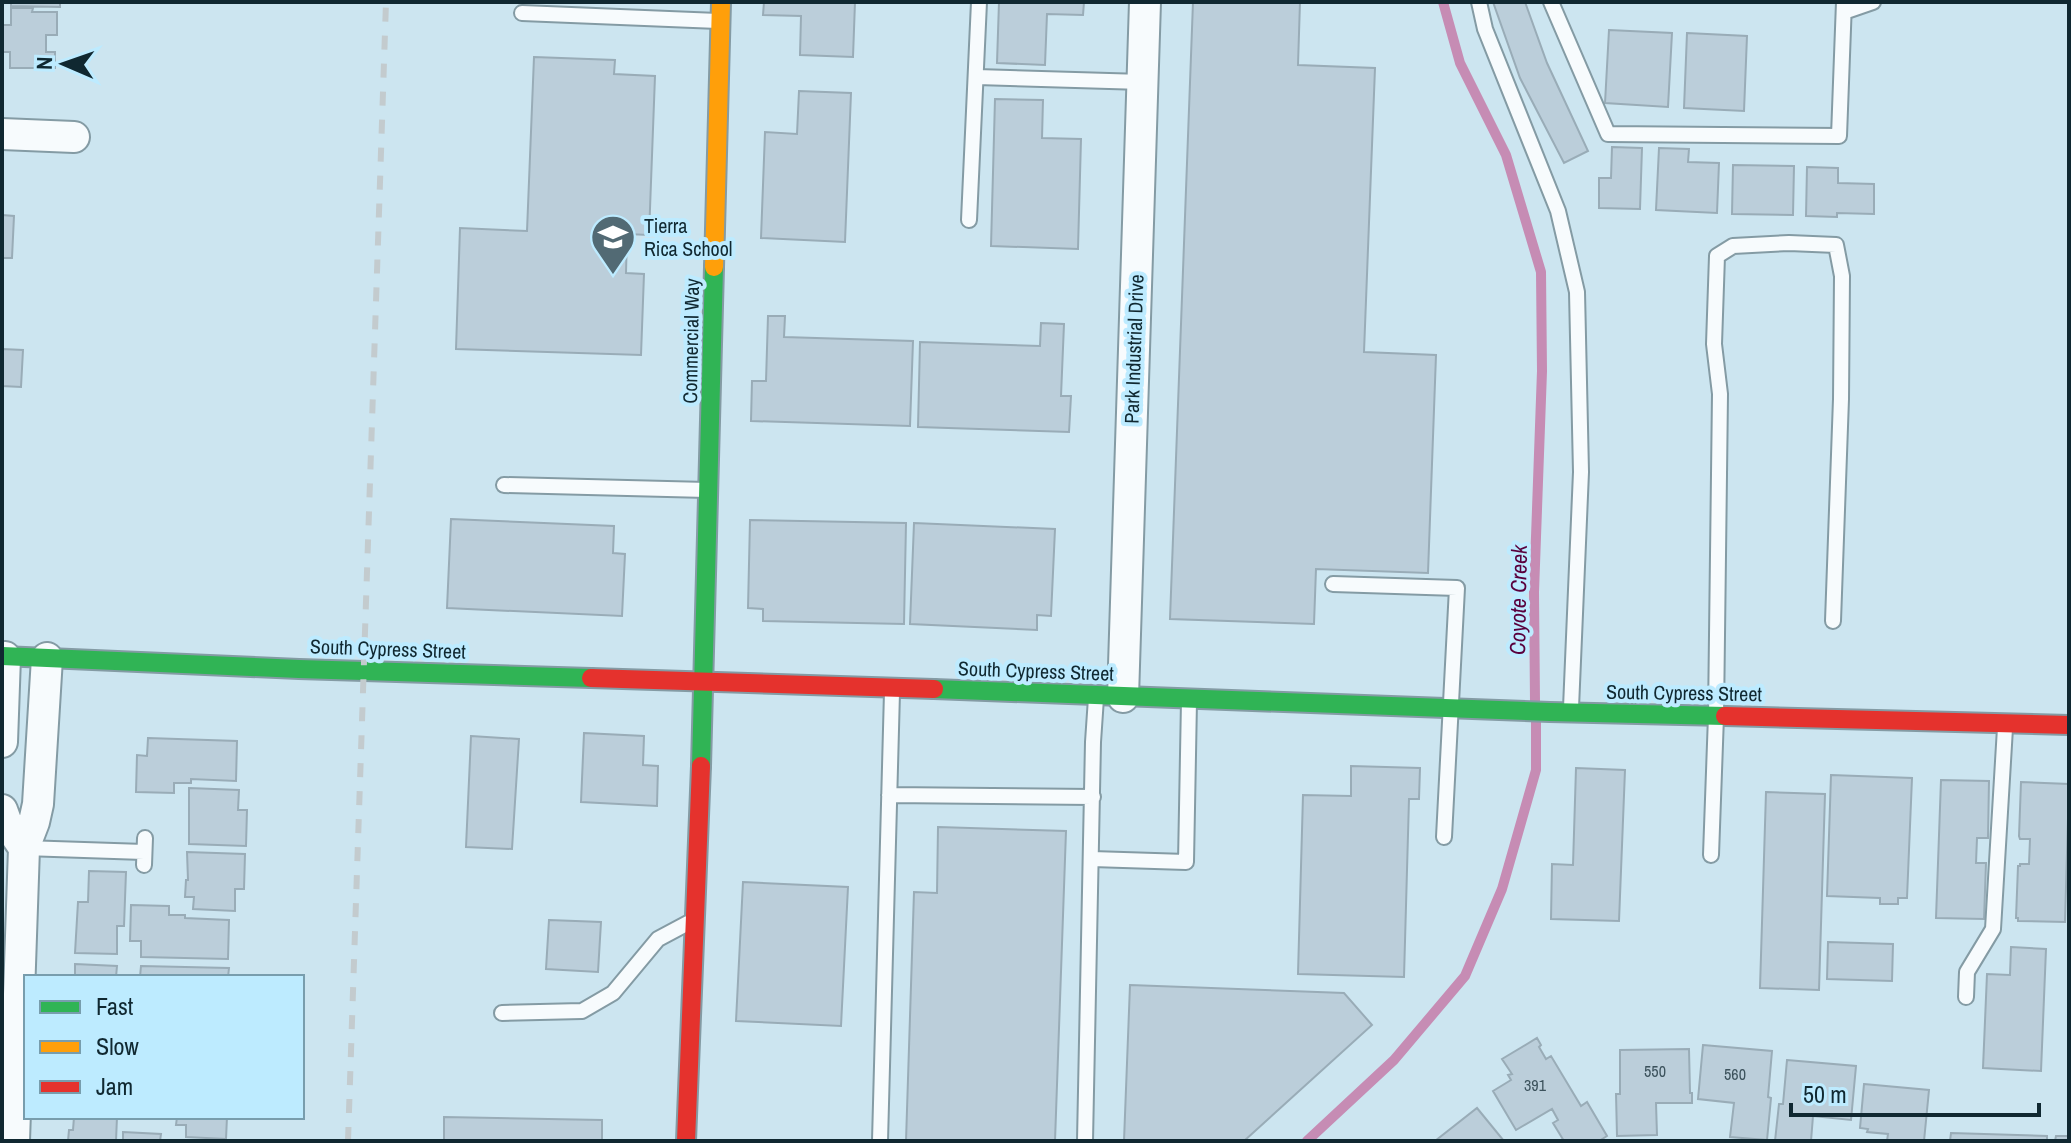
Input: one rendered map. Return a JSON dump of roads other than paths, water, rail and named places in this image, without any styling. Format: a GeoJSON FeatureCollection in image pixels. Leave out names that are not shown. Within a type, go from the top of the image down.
{"type":"FeatureCollection","features":[{"type":"Feature","properties":{"kind":"street","name":"Park Industrial Drive"},"geometry":{"type":"LineString","coordinates":[[1109,696],[1145,2]]}},
{"type":"Feature","properties":{"kind":"street","name":"Commercial Way"},"geometry":{"type":"LineString","coordinates":[[686,1141],[704,681],[721,11]]}},
{"type":"Feature","properties":{"kind":"street"},"geometry":{"type":"LineString","coordinates":[[2,134],[74,137]]}},
{"type":"Feature","properties":{"kind":"street","name":"South Cypress Street"},"geometry":{"type":"LineString","coordinates":[[4,656],[1508,711],[2069,725]]}},
{"type":"Feature","properties":{"kind":"street"},"geometry":{"type":"LineString","coordinates":[[2,742],[4,656]]}},
{"type":"Feature","properties":{"kind":"street"},"geometry":{"type":"LineString","coordinates":[[14,1141],[21,1071],[10,1016],[24,848],[38,804],[47,658]]}},
{"type":"Feature","properties":{"kind":"street"},"geometry":{"type":"LineString","coordinates":[[2,810],[24,848]]}},
{"type":"Feature","properties":{"kind":"lane"},"geometry":{"type":"LineString","coordinates":[[969,220],[979,2]]}},
{"type":"Feature","properties":{"kind":"lane"},"geometry":{"type":"LineString","coordinates":[[1479,2],[1485,29],[1558,211],[1577,292],[1581,472],[1571,713]]}},
{"type":"Feature","properties":{"kind":"lane"},"geometry":{"type":"LineString","coordinates":[[1551,2],[1608,134],[1839,136],[1844,7],[1873,2]]}},
{"type":"Feature","properties":{"kind":"lane"},"geometry":{"type":"LineString","coordinates":[[522,13],[721,11]]}},
{"type":"Feature","properties":{"kind":"lane"},"geometry":{"type":"LineString","coordinates":[[977,77],[1143,82]]}},
{"type":"Feature","properties":{"kind":"lane"},"geometry":{"type":"LineString","coordinates":[[1711,855],[1720,394],[1714,344],[1717,256],[1733,246],[1789,243],[1836,245],[1842,276],[1833,621]]}},
{"type":"Feature","properties":{"kind":"lane"},"geometry":{"type":"LineString","coordinates":[[504,485],[709,490]]}},
{"type":"Feature","properties":{"kind":"lane"},"geometry":{"type":"LineString","coordinates":[[1333,584],[1457,588],[1444,837]]}},
{"type":"Feature","properties":{"kind":"lane"},"geometry":{"type":"LineString","coordinates":[[880,1141],[892,688]]}},
{"type":"Feature","properties":{"kind":"lane"},"geometry":{"type":"LineString","coordinates":[[1085,1141],[1093,742],[1109,696]]}},
{"type":"Feature","properties":{"kind":"lane"},"geometry":{"type":"LineString","coordinates":[[1092,859],[1186,862],[1189,699]]}},
{"type":"Feature","properties":{"kind":"lane"},"geometry":{"type":"LineString","coordinates":[[1966,997],[1967,972],[1993,929],[2006,724]]}},
{"type":"Feature","properties":{"kind":"lane"},"geometry":{"type":"LineString","coordinates":[[889,795],[1093,797]]}},
{"type":"Feature","properties":{"kind":"lane"},"geometry":{"type":"LineString","coordinates":[[24,848],[144,851]]}},
{"type":"Feature","properties":{"kind":"lane"},"geometry":{"type":"LineString","coordinates":[[502,1013],[582,1011],[613,993],[658,939],[695,919]]}},
{"type":"Feature","properties":{"kind":"waterway","name":"Coyote Creek"},"geometry":{"type":"LineString","coordinates":[[1443,2],[1460,63],[1506,155],[1541,272],[1542,371],[1534,592],[1535,702]]}},
{"type":"Feature","properties":{"kind":"waterway","name":"Coyote Creek"},"geometry":{"type":"LineString","coordinates":[[1307,1141],[1394,1060],[1465,976],[1502,889],[1536,770],[1536,722]]}},
{"type":"Feature","properties":{"kind":"railway"},"geometry":{"type":"LineString","coordinates":[[348,1141],[386,2]]}},
{"type":"Feature","properties":{"kind":"place","name":"Tierra Rica School"},"geometry":{"type":"Point","coordinates":[613,276]}}]}
